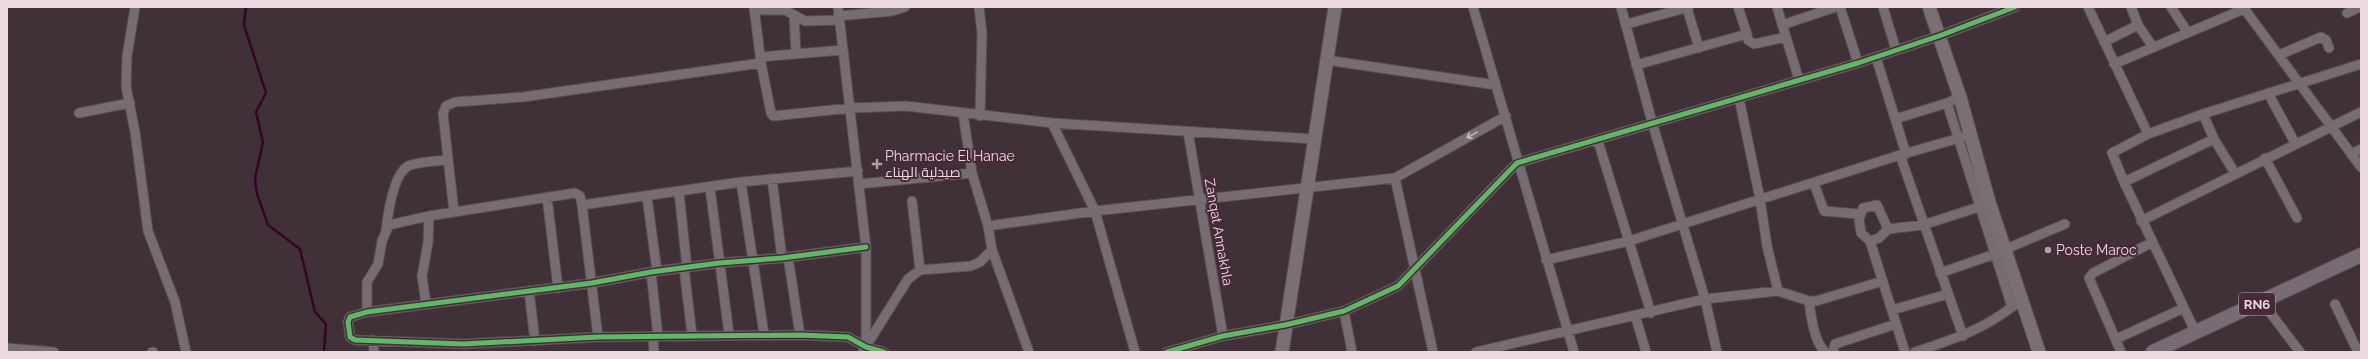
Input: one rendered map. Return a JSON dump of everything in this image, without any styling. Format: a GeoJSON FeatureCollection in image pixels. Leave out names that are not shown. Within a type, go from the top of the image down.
{"type":"FeatureCollection","features":[{"type":"Feature","properties":{"kind":"main road"},"geometry":{"type":"LineString","coordinates":[[1282,352],[1335,7]]}},
{"type":"Feature","properties":{"kind":"main road"},"geometry":{"type":"LineString","coordinates":[[1929,7],[1960,98],[1964,136],[1985,204],[2017,303],[2039,352]]}},
{"type":"Feature","properties":{"kind":"main road","name":"RN6"},"geometry":{"type":"LineString","coordinates":[[2153,352],[2195,331],[2360,258]]}},
{"type":"Feature","properties":{"kind":"street"},"geometry":{"type":"LineString","coordinates":[[135,7],[126,70],[148,231],[175,302],[186,352]]}},
{"type":"Feature","properties":{"kind":"street"},"geometry":{"type":"LineString","coordinates":[[905,7],[839,14],[805,21],[785,10],[754,9],[760,60],[771,113],[773,116],[851,108],[906,106],[980,116],[1052,123],[1314,139]]}},
{"type":"Feature","properties":{"kind":"street"},"geometry":{"type":"LineString","coordinates":[[979,7],[982,33],[980,116]]}},
{"type":"Feature","properties":{"kind":"street"},"geometry":{"type":"LineString","coordinates":[[1473,7],[1574,352]]}},
{"type":"Feature","properties":{"kind":"street"},"geometry":{"type":"LineString","coordinates":[[1621,7],[1627,24],[1636,65],[1652,122],[1705,299],[1717,352]]}},
{"type":"Feature","properties":{"kind":"street"},"geometry":{"type":"LineString","coordinates":[[1627,24],[1688,7],[1699,48]]}},
{"type":"Feature","properties":{"kind":"street"},"geometry":{"type":"LineString","coordinates":[[1738,7],[1748,40],[1754,44],[1786,37]]}},
{"type":"Feature","properties":{"kind":"street"},"geometry":{"type":"LineString","coordinates":[[1777,7],[1799,80]]}},
{"type":"Feature","properties":{"kind":"street"},"geometry":{"type":"LineString","coordinates":[[1782,25],[1836,7]]}},
{"type":"Feature","properties":{"kind":"street"},"geometry":{"type":"LineString","coordinates":[[1840,7],[1858,63]]}},
{"type":"Feature","properties":{"kind":"street"},"geometry":{"type":"LineString","coordinates":[[1883,7],[1896,50]]}},
{"type":"Feature","properties":{"kind":"street"},"geometry":{"type":"LineString","coordinates":[[1167,352],[1223,336],[1285,325],[1344,311],[1398,286],[1518,163],[1598,140],[1652,122],[1858,63],[1939,36],[2015,7]]}},
{"type":"Feature","properties":{"kind":"street"},"geometry":{"type":"LineString","coordinates":[[2088,7],[2148,134]]}},
{"type":"Feature","properties":{"kind":"street"},"geometry":{"type":"LineString","coordinates":[[2131,7],[2138,25],[2153,47]]}},
{"type":"Feature","properties":{"kind":"street"},"geometry":{"type":"LineString","coordinates":[[2171,7],[2188,33]]}},
{"type":"Feature","properties":{"kind":"street"},"geometry":{"type":"LineString","coordinates":[[2347,14],[2360,7]]}},
{"type":"Feature","properties":{"kind":"street"},"geometry":{"type":"LineString","coordinates":[[2114,64],[2243,8],[2361,167]]}},
{"type":"Feature","properties":{"kind":"street"},"geometry":{"type":"LineString","coordinates":[[839,14],[866,247],[864,349]]}},
{"type":"Feature","properties":{"kind":"street"},"geometry":{"type":"LineString","coordinates":[[794,15],[796,54]]}},
{"type":"Feature","properties":{"kind":"street"},"geometry":{"type":"LineString","coordinates":[[2104,42],[2138,25]]}},
{"type":"Feature","properties":{"kind":"street"},"geometry":{"type":"LineString","coordinates":[[1636,65],[1746,34]]}},
{"type":"Feature","properties":{"kind":"street"},"geometry":{"type":"LineString","coordinates":[[2279,55],[2321,37],[2326,40],[2329,48]]}},
{"type":"Feature","properties":{"kind":"street"},"geometry":{"type":"LineString","coordinates":[[454,212],[443,114],[446,106],[455,102],[517,98],[796,54],[842,50]]}},
{"type":"Feature","properties":{"kind":"street"},"geometry":{"type":"LineString","coordinates":[[1876,57],[1895,119],[1903,154],[1923,225],[1963,336]]}},
{"type":"Feature","properties":{"kind":"street"},"geometry":{"type":"LineString","coordinates":[[1326,60],[1496,85]]}},
{"type":"Feature","properties":{"kind":"street"},"geometry":{"type":"LineString","coordinates":[[2195,331],[2151,243],[2112,153],[2148,134],[2203,114],[2361,64]]}},
{"type":"Feature","properties":{"kind":"street"},"geometry":{"type":"LineString","coordinates":[[2268,93],[2295,143]]}},
{"type":"Feature","properties":{"kind":"street"},"geometry":{"type":"LineString","coordinates":[[1739,98],[1760,199],[1767,246],[1778,290]]}},
{"type":"Feature","properties":{"kind":"street"},"geometry":{"type":"LineString","coordinates":[[1895,119],[1960,98]]}},
{"type":"Feature","properties":{"kind":"street"},"geometry":{"type":"LineString","coordinates":[[79,113],[130,103]]}},
{"type":"Feature","properties":{"kind":"street"},"geometry":{"type":"LineString","coordinates":[[1546,260],[1629,241],[1964,136],[1947,103]]}},
{"type":"Feature","properties":{"kind":"street"},"geometry":{"type":"LineString","coordinates":[[2141,221],[2295,143],[2361,112]]}},
{"type":"Feature","properties":{"kind":"street"},"geometry":{"type":"LineString","coordinates":[[963,114],[972,173],[988,226],[992,250],[1029,352]]}},
{"type":"Feature","properties":{"kind":"street"},"geometry":{"type":"LineString","coordinates":[[2203,114],[2214,139],[2235,173]]}},
{"type":"Feature","properties":{"kind":"street"},"geometry":{"type":"LineString","coordinates":[[988,226],[1095,212],[1395,178],[1506,116]]}},
{"type":"Feature","properties":{"kind":"street"},"geometry":{"type":"LineString","coordinates":[[1052,123],[1095,212],[1135,352]]}},
{"type":"Feature","properties":{"kind":"street","name":"Zanqat Annakhla"},"geometry":{"type":"LineString","coordinates":[[1188,132],[1198,200],[1223,336]]}},
{"type":"Feature","properties":{"kind":"street"},"geometry":{"type":"LineString","coordinates":[[2124,182],[2214,139]]}},
{"type":"Feature","properties":{"kind":"street"},"geometry":{"type":"LineString","coordinates":[[1598,140],[1651,312]]}},
{"type":"Feature","properties":{"kind":"street"},"geometry":{"type":"LineString","coordinates":[[2351,154],[2361,149]]}},
{"type":"Feature","properties":{"kind":"street"},"geometry":{"type":"LineString","coordinates":[[2265,158],[2297,218]]}},
{"type":"Feature","properties":{"kind":"street"},"geometry":{"type":"LineString","coordinates":[[367,312],[367,282],[378,264],[395,185],[405,169],[410,165],[447,160]]}},
{"type":"Feature","properties":{"kind":"street"},"geometry":{"type":"LineString","coordinates":[[582,205],[710,188],[741,182],[858,171]]}},
{"type":"Feature","properties":{"kind":"street"},"geometry":{"type":"LineString","coordinates":[[859,184],[972,173]]}},
{"type":"Feature","properties":{"kind":"street"},"geometry":{"type":"LineString","coordinates":[[1395,178],[1433,352]]}},
{"type":"Feature","properties":{"kind":"street"},"geometry":{"type":"LineString","coordinates":[[772,179],[785,258],[800,334]]}},
{"type":"Feature","properties":{"kind":"street"},"geometry":{"type":"LineString","coordinates":[[741,182],[764,334]]}},
{"type":"Feature","properties":{"kind":"street"},"geometry":{"type":"LineString","coordinates":[[1814,183],[1824,211],[1859,214]]}},
{"type":"Feature","properties":{"kind":"street"},"geometry":{"type":"LineString","coordinates":[[710,188],[729,334]]}},
{"type":"Feature","properties":{"kind":"street"},"geometry":{"type":"LineString","coordinates":[[679,192],[692,335]]}},
{"type":"Feature","properties":{"kind":"street"},"geometry":{"type":"LineString","coordinates":[[386,230],[394,224],[428,216],[577,193],[582,205],[598,337]]}},
{"type":"Feature","properties":{"kind":"street"},"geometry":{"type":"LineString","coordinates":[[547,197],[558,288]]}},
{"type":"Feature","properties":{"kind":"street"},"geometry":{"type":"LineString","coordinates":[[647,197],[654,272],[654,352]]}},
{"type":"Feature","properties":{"kind":"street"},"geometry":{"type":"LineString","coordinates":[[912,201],[920,270]]}},
{"type":"Feature","properties":{"kind":"street"},"geometry":{"type":"LineString","coordinates":[[1870,241],[1879,238],[1888,229],[1923,225],[1985,204]]}},
{"type":"Feature","properties":{"kind":"street"},"geometry":{"type":"LineString","coordinates":[[1888,229],[1877,205],[1863,208],[1859,214],[1861,232],[1870,241],[1905,352]]}},
{"type":"Feature","properties":{"kind":"street"},"geometry":{"type":"LineString","coordinates":[[426,304],[422,276],[428,243],[428,216]]}},
{"type":"Feature","properties":{"kind":"street"},"geometry":{"type":"LineString","coordinates":[[1940,273],[2001,252],[2065,224]]}},
{"type":"Feature","properties":{"kind":"street"},"geometry":{"type":"LineString","coordinates":[[2121,352],[2089,278],[2093,273],[2151,243]]}},
{"type":"Feature","properties":{"kind":"street"},"geometry":{"type":"LineString","coordinates":[[866,247],[785,258],[719,263],[558,288],[367,312],[348,319],[350,334],[355,340],[463,344],[598,337],[800,334],[848,338],[864,349],[884,352]]}},
{"type":"Feature","properties":{"kind":"street"},"geometry":{"type":"LineString","coordinates":[[864,349],[908,279],[920,270],[971,266],[980,262],[992,250]]}},
{"type":"Feature","properties":{"kind":"street"},"geometry":{"type":"LineString","coordinates":[[1476,352],[1705,299],[1778,290],[1809,302],[1816,302],[1883,281]]}},
{"type":"Feature","properties":{"kind":"street"},"geometry":{"type":"LineString","coordinates":[[529,291],[535,341]]}},
{"type":"Feature","properties":{"kind":"street"},"geometry":{"type":"LineString","coordinates":[[1892,310],[1948,294]]}},
{"type":"Feature","properties":{"kind":"street"},"geometry":{"type":"LineString","coordinates":[[1809,302],[1817,335],[1822,348],[1830,352],[1835,344],[1896,324]]}},
{"type":"Feature","properties":{"kind":"street"},"geometry":{"type":"LineString","coordinates":[[2262,302],[2300,352]]}},
{"type":"Feature","properties":{"kind":"street"},"geometry":{"type":"LineString","coordinates":[[1915,352],[1963,336],[1998,318],[2017,303]]}},
{"type":"Feature","properties":{"kind":"street"},"geometry":{"type":"LineString","coordinates":[[2335,304],[2358,352]]}},
{"type":"Feature","properties":{"kind":"street"},"geometry":{"type":"LineString","coordinates":[[2116,339],[2184,308]]}},
{"type":"Feature","properties":{"kind":"street"},"geometry":{"type":"LineString","coordinates":[[1344,311],[1352,352]]}},
{"type":"Feature","properties":{"kind":"street"},"geometry":{"type":"LineString","coordinates":[[1635,315],[1646,352]]}},
{"type":"Feature","properties":{"kind":"street"},"geometry":{"type":"LineString","coordinates":[[373,340],[374,352]]}},
{"type":"Feature","properties":{"kind":"street"},"geometry":{"type":"LineString","coordinates":[[7,348],[54,352]]}},
{"type":"Feature","properties":{"kind":"waterway"},"geometry":{"type":"LineString","coordinates":[[246,7],[244,25],[266,93],[256,112],[263,142],[255,178],[257,194],[268,225],[300,249],[315,312],[326,324],[324,352]]}},
{"type":"Feature","properties":{"kind":"cycle path"},"geometry":{"type":"LineString","coordinates":[[1167,352],[1223,336],[1285,325],[1344,311],[1398,286],[1517,163],[1858,63],[1939,36],[2015,7]]}},
{"type":"Feature","properties":{"kind":"cycle path"},"geometry":{"type":"LineString","coordinates":[[866,247],[782,258],[719,263],[651,272],[592,283],[367,312],[350,317],[348,322],[350,337],[355,340],[463,344],[598,337],[800,335],[848,337],[866,347],[884,352]]}},
{"type":"Feature","properties":{"kind":"place","name":"Pharmacie El Hanae صيدلية الهناء"},"geometry":{"type":"Point","coordinates":[877,164]}},
{"type":"Feature","properties":{"kind":"place","name":"Poste Maroc"},"geometry":{"type":"Point","coordinates":[2048,250]}}]}
